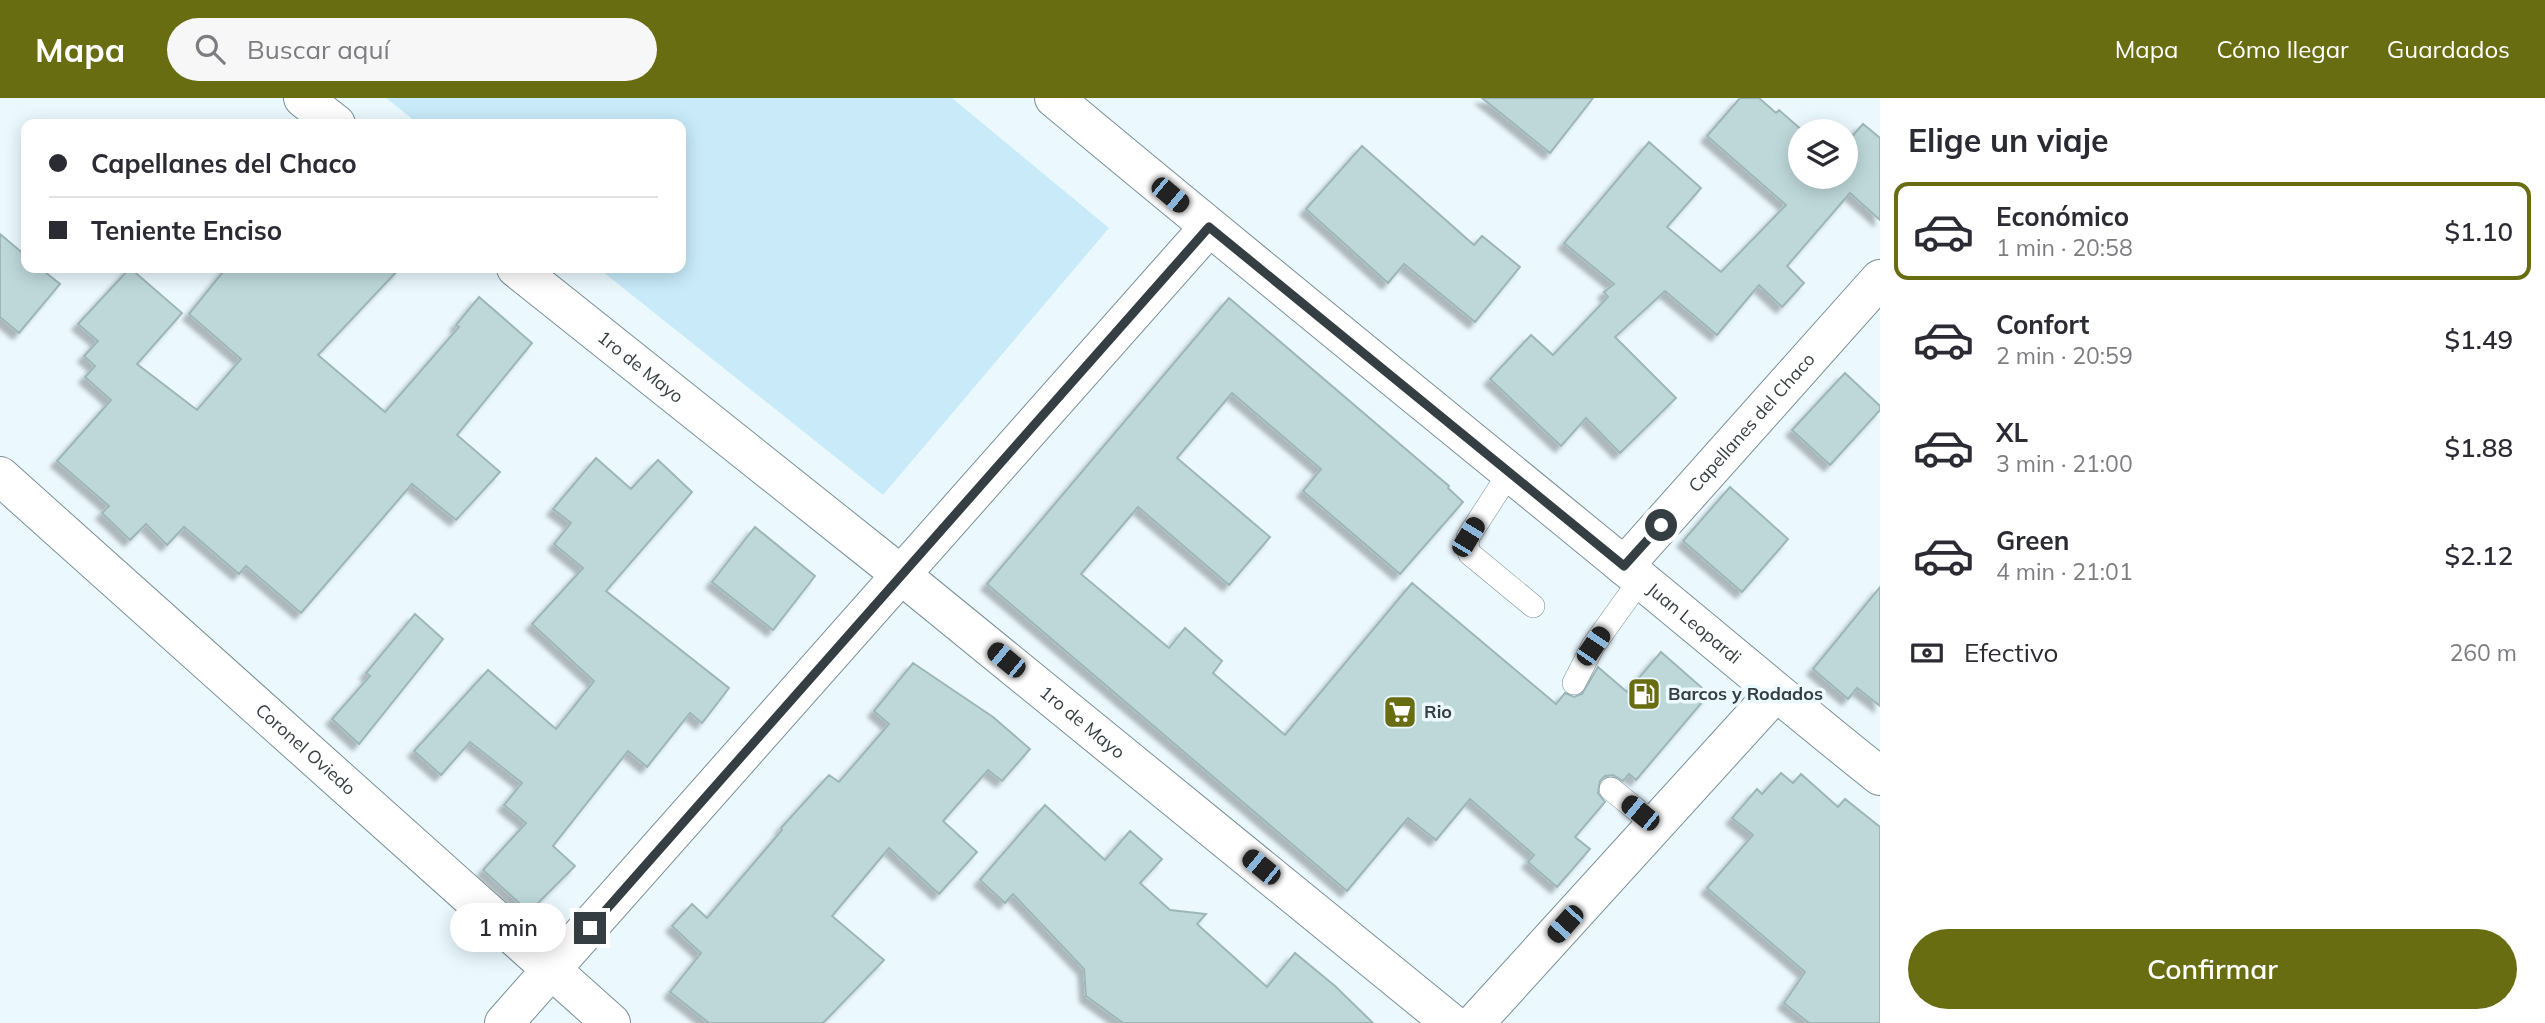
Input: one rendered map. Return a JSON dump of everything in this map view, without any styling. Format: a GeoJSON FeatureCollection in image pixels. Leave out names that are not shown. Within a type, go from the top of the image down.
{"type":"FeatureCollection","features":[{"type":"Feature","properties":{"kind":"street"},"geometry":{"type":"LineString","coordinates":[[303,98],[330,119]]}},
{"type":"Feature","properties":{"kind":"street","name":"Juan Leopardi"},"geometry":{"type":"LineString","coordinates":[[1054,98],[1632,572],[1775,693],[1880,776]]}},
{"type":"Feature","properties":{"kind":"street"},"geometry":{"type":"LineString","coordinates":[[504,1023],[1209,227]]}},
{"type":"Feature","properties":{"kind":"street","name":"1ro de Mayo"},"geometry":{"type":"LineString","coordinates":[[522,273],[900,574],[1451,1023]]}},
{"type":"Feature","properties":{"kind":"street","name":"Capellanes del Chaco"},"geometry":{"type":"LineString","coordinates":[[1632,572],[1880,279]]}},
{"type":"Feature","properties":{"kind":"street","name":"Coronel Oviedo"},"geometry":{"type":"LineString","coordinates":[[0,476],[554,969],[611,1023]]}},
{"type":"Feature","properties":{"kind":"street"},"geometry":{"type":"LineString","coordinates":[[1475,1023],[1775,693]]}},
{"type":"Feature","properties":{"kind":"lane"},"geometry":{"type":"LineString","coordinates":[[1510,472],[1468,537],[1467,546],[1470,555],[1533,606]]}},
{"type":"Feature","properties":{"kind":"lane"},"geometry":{"type":"LineString","coordinates":[[1574,682],[1632,572]]}},
{"type":"Feature","properties":{"kind":"lane"},"geometry":{"type":"LineString","coordinates":[[1611,789],[1655,825]]}},
{"type":"Feature","properties":{"kind":"shaded area"},"geometry":{"type":"Polygon","coordinates":[[[386,98],[952,98],[1109,228],[883,495],[604,273],[686,273],[686,119],[413,119],[386,98]]]}},
{"type":"Feature","properties":{"kind":"building"},"geometry":{"type":"Polygon","coordinates":[[[1482,98],[1593,98],[1550,153],[1482,98]]]}},
{"type":"Feature","properties":{"kind":"building"},"geometry":{"type":"Polygon","coordinates":[[[1740,98],[1759,98],[1776,113],[1779,110],[1789,119],[1788,189],[1858,189],[1858,130],[1863,124],[1880,138],[1880,220],[1850,193],[1787,266],[1804,283],[1782,307],[1759,285],[1717,335],[1665,291],[1615,337],[1676,398],[1620,453],[1586,418],[1561,446],[1490,379],[1531,335],[1553,355],[1608,297],[1604,292],[1614,284],[1564,243],[1649,142],[1701,188],[1667,227],[1721,272],[1786,205],[1707,136],[1740,98]]]}},
{"type":"Feature","properties":{"kind":"building"},"geometry":{"type":"Polygon","coordinates":[[[1362,146],[1474,245],[1482,236],[1520,267],[1475,322],[1404,264],[1388,283],[1306,209],[1362,146]]]}},
{"type":"Feature","properties":{"kind":"building"},"geometry":{"type":"Polygon","coordinates":[[[0,234],[21,252],[21,273],[46,273],[60,284],[19,333],[0,317],[0,234]]]}},
{"type":"Feature","properties":{"kind":"building"},"geometry":{"type":"Polygon","coordinates":[[[125,273],[136,273],[182,313],[137,364],[197,410],[241,359],[189,314],[222,273],[395,273],[318,355],[385,412],[459,327],[456,325],[479,297],[532,343],[457,435],[500,472],[456,520],[412,484],[301,613],[246,566],[239,574],[184,527],[167,545],[146,524],[130,540],[102,513],[109,506],[57,461],[111,400],[85,377],[95,366],[84,356],[98,341],[78,324],[125,273]]]}},
{"type":"Feature","properties":{"kind":"building"},"geometry":{"type":"Polygon","coordinates":[[[1229,298],[1449,486],[1463,502],[1400,574],[1303,491],[1321,469],[1232,393],[1177,458],[1270,537],[1229,585],[1138,507],[1081,574],[1169,648],[1185,628],[1222,661],[1213,673],[1285,735],[1412,583],[1556,704],[1565,693],[1574,697],[1582,694],[1598,667],[1627,692],[1661,652],[1709,694],[1636,780],[1629,774],[1623,781],[1613,775],[1605,776],[1600,781],[1598,793],[1605,802],[1575,837],[1590,849],[1557,887],[1528,862],[1534,855],[1470,799],[1436,840],[1408,818],[1347,891],[987,584],[1229,298]]]}},
{"type":"Feature","properties":{"kind":"building"},"geometry":{"type":"Polygon","coordinates":[[[1845,373],[1880,406],[1880,410],[1830,465],[1792,430],[1845,373]]]}},
{"type":"Feature","properties":{"kind":"building"},"geometry":{"type":"Polygon","coordinates":[[[596,458],[631,489],[658,460],[692,492],[606,591],[729,688],[702,723],[690,713],[647,767],[628,751],[553,846],[575,866],[529,912],[483,870],[526,823],[504,805],[522,783],[470,742],[441,775],[414,751],[488,670],[556,729],[594,681],[532,624],[583,568],[554,544],[571,523],[553,509],[596,458]]]}},
{"type":"Feature","properties":{"kind":"building"},"geometry":{"type":"Polygon","coordinates":[[[1730,487],[1788,539],[1742,592],[1683,541],[1730,487]]]}},
{"type":"Feature","properties":{"kind":"building"},"geometry":{"type":"Polygon","coordinates":[[[755,527],[815,576],[773,630],[712,582],[755,527]]]}},
{"type":"Feature","properties":{"kind":"building"},"geometry":{"type":"Polygon","coordinates":[[[1880,587],[1880,706],[1857,688],[1848,699],[1813,669],[1880,587]]]}},
{"type":"Feature","properties":{"kind":"building"},"geometry":{"type":"Polygon","coordinates":[[[415,614],[443,639],[359,744],[332,719],[370,676],[366,673],[415,614]]]}},
{"type":"Feature","properties":{"kind":"building"},"geometry":{"type":"Polygon","coordinates":[[[913,663],[993,717],[1030,749],[1002,781],[988,770],[943,821],[977,852],[939,894],[889,848],[832,916],[884,960],[823,1023],[709,1023],[670,992],[701,953],[672,926],[692,904],[707,918],[781,828],[829,775],[839,782],[889,724],[874,711],[913,663]]]}},
{"type":"Feature","properties":{"kind":"building"},"geometry":{"type":"Polygon","coordinates":[[[1781,773],[1793,783],[1801,774],[1838,807],[1845,799],[1880,827],[1880,1023],[1809,1023],[1784,1003],[1805,972],[1707,888],[1753,835],[1732,818],[1757,789],[1762,794],[1781,773]]]}},
{"type":"Feature","properties":{"kind":"building"},"geometry":{"type":"Polygon","coordinates":[[[1045,805],[1105,860],[1130,831],[1162,859],[1140,883],[1170,910],[1206,914],[1197,924],[1267,987],[1295,953],[1335,986],[1373,1023],[1123,1023],[1086,996],[1084,969],[1013,894],[1005,903],[980,880],[1045,805]]]}},
{"type":"Feature","properties":{"kind":"place","name":"Barcos y Rodados"},"geometry":{"type":"Point","coordinates":[1644,694]}},
{"type":"Feature","properties":{"kind":"place","name":"Rio"},"geometry":{"type":"Point","coordinates":[1400,712]}},
{"type":"Feature","properties":{"kind":"route"},"geometry":{"type":"LineString","coordinates":[[590,928],[918,553],[1209,227],[1624,566],[1661,525]]}}]}
